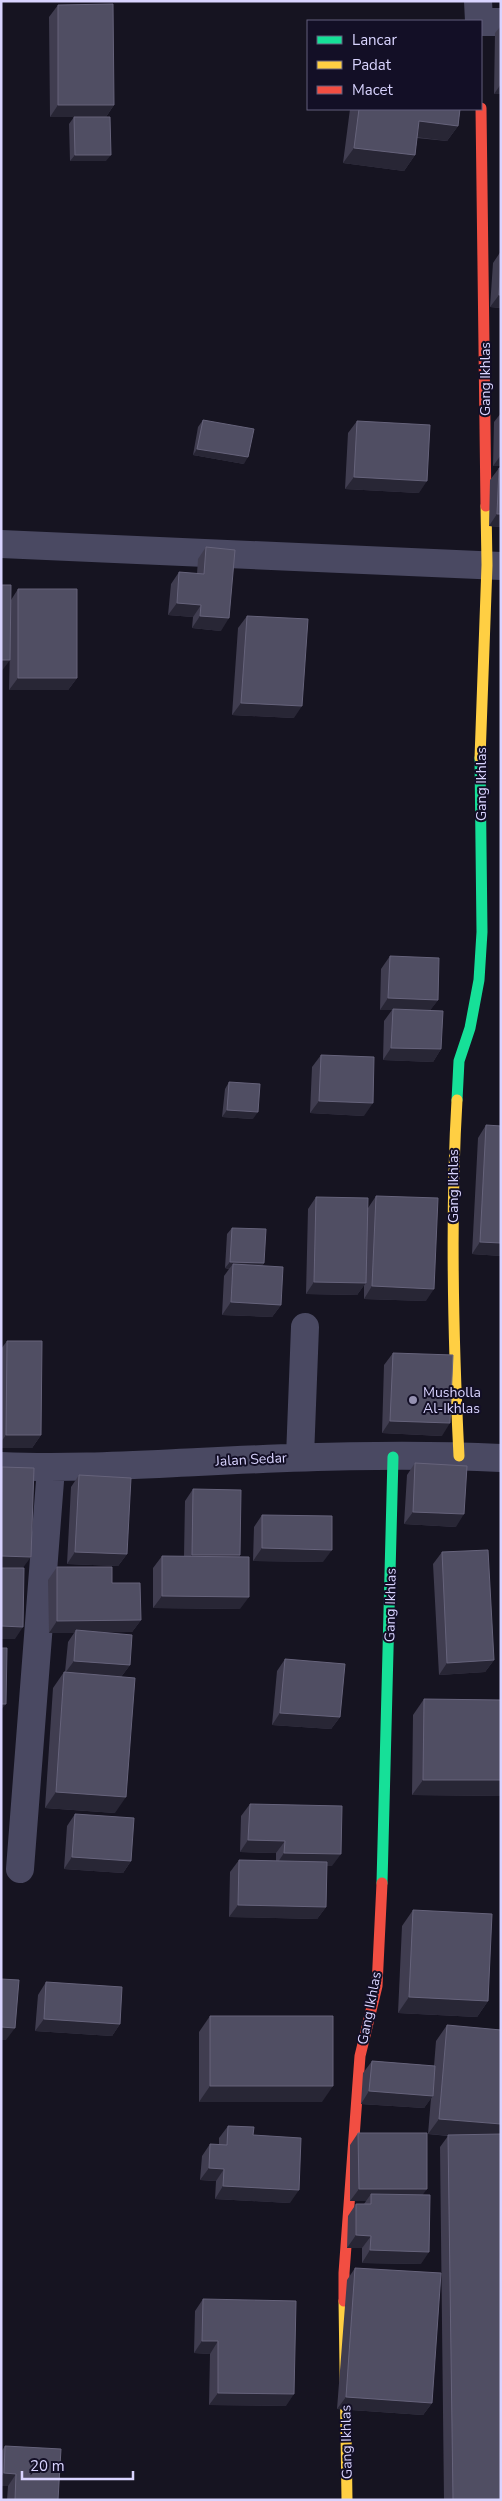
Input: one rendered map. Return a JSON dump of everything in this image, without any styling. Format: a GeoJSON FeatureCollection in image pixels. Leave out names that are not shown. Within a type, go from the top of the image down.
{"type":"FeatureCollection","features":[{"type":"Feature","properties":{"kind":"street"},"geometry":{"type":"LineString","coordinates":[[478,1],[480,20]]}},
{"type":"Feature","properties":{"kind":"street"},"geometry":{"type":"LineString","coordinates":[[482,22],[501,22]]}},
{"type":"Feature","properties":{"kind":"street","name":"Gang Ikhlas"},"geometry":{"type":"LineString","coordinates":[[459,1456],[454,1364],[452,1161],[459,1061],[470,1028],[479,980],[482,932],[480,723],[494,565],[481,110]]}},
{"type":"Feature","properties":{"kind":"street"},"geometry":{"type":"LineString","coordinates":[[1,544],[494,565]]}},
{"type":"Feature","properties":{"kind":"street"},"geometry":{"type":"LineString","coordinates":[[300,1457],[305,1327]]}},
{"type":"Feature","properties":{"kind":"street","name":"Gang Ikhlas"},"geometry":{"type":"LineString","coordinates":[[346,2500],[344,2273],[360,2056],[377,1986],[385,1831],[393,1456]]}},
{"type":"Feature","properties":{"kind":"street","name":"Jalan Sedar"},"geometry":{"type":"LineString","coordinates":[[1,1466],[51,1468],[300,1457],[459,1456],[501,1458]]}},
{"type":"Feature","properties":{"kind":"street"},"geometry":{"type":"LineString","coordinates":[[20,1869],[51,1468]]}},
{"type":"Feature","properties":{"kind":"building"},"geometry":{"type":"Polygon","coordinates":[[[113,4],[114,105],[58,105],[58,5],[113,4]]]}},
{"type":"Feature","properties":{"kind":"building"},"geometry":{"type":"Polygon","coordinates":[[[359,110],[460,110],[458,126],[419,121],[415,155],[354,148],[359,110]]]}},
{"type":"Feature","properties":{"kind":"building"},"geometry":{"type":"Polygon","coordinates":[[[74,117],[110,117],[111,155],[75,155],[74,117]]]}},
{"type":"Feature","properties":{"kind":"building"},"geometry":{"type":"Polygon","coordinates":[[[501,260],[501,295],[499,295],[501,260]]]}},
{"type":"Feature","properties":{"kind":"building"},"geometry":{"type":"Polygon","coordinates":[[[203,420],[254,429],[248,457],[197,449],[203,420]]]}},
{"type":"Feature","properties":{"kind":"building"},"geometry":{"type":"Polygon","coordinates":[[[357,421],[430,425],[427,481],[354,477],[357,421]]]}},
{"type":"Feature","properties":{"kind":"building"},"geometry":{"type":"Polygon","coordinates":[[[499,468],[501,468],[501,514],[497,514],[499,468]]]}},
{"type":"Feature","properties":{"kind":"building"},"geometry":{"type":"Polygon","coordinates":[[[206,547],[235,550],[229,618],[200,616],[201,605],[177,603],[179,572],[204,574],[206,547]]]}},
{"type":"Feature","properties":{"kind":"building"},"geometry":{"type":"Polygon","coordinates":[[[1,585],[11,585],[10,660],[1,660],[1,585]]]}},
{"type":"Feature","properties":{"kind":"building"},"geometry":{"type":"Polygon","coordinates":[[[18,589],[77,589],[77,678],[18,678],[18,589]]]}},
{"type":"Feature","properties":{"kind":"building"},"geometry":{"type":"Polygon","coordinates":[[[247,616],[308,619],[302,706],[241,703],[247,616]]]}},
{"type":"Feature","properties":{"kind":"building"},"geometry":{"type":"Polygon","coordinates":[[[390,956],[439,958],[438,1000],[388,998],[390,956]]]}},
{"type":"Feature","properties":{"kind":"building"},"geometry":{"type":"Polygon","coordinates":[[[393,1009],[443,1011],[441,1049],[391,1048],[393,1009]]]}},
{"type":"Feature","properties":{"kind":"building"},"geometry":{"type":"Polygon","coordinates":[[[321,1055],[374,1057],[373,1103],[319,1101],[321,1055]]]}},
{"type":"Feature","properties":{"kind":"building"},"geometry":{"type":"Polygon","coordinates":[[[229,1082],[260,1084],[258,1112],[227,1110],[229,1082]]]}},
{"type":"Feature","properties":{"kind":"building"},"geometry":{"type":"Polygon","coordinates":[[[486,1125],[501,1126],[501,1243],[480,1242],[486,1125]]]}},
{"type":"Feature","properties":{"kind":"building"},"geometry":{"type":"Polygon","coordinates":[[[376,1196],[438,1198],[434,1289],[372,1286],[376,1196]]]}},
{"type":"Feature","properties":{"kind":"building"},"geometry":{"type":"Polygon","coordinates":[[[316,1197],[368,1198],[366,1283],[314,1282],[316,1197]]]}},
{"type":"Feature","properties":{"kind":"building"},"geometry":{"type":"Polygon","coordinates":[[[232,1228],[266,1229],[264,1263],[230,1262],[232,1228]]]}},
{"type":"Feature","properties":{"kind":"building"},"geometry":{"type":"Polygon","coordinates":[[[233,1264],[283,1267],[281,1305],[231,1302],[233,1264]]]}},
{"type":"Feature","properties":{"kind":"building"},"geometry":{"type":"Polygon","coordinates":[[[7,1341],[42,1341],[41,1435],[6,1435],[7,1341]]]}},
{"type":"Feature","properties":{"kind":"building","name":"Musholla Al-Ikhlas"},"geometry":{"type":"Polygon","coordinates":[[[393,1353],[453,1355],[450,1423],[390,1421],[393,1353]]]}},
{"type":"Feature","properties":{"kind":"building"},"geometry":{"type":"Polygon","coordinates":[[[415,1463],[467,1466],[464,1514],[413,1512],[415,1463]]]}},
{"type":"Feature","properties":{"kind":"building"},"geometry":{"type":"Polygon","coordinates":[[[2,1467],[34,1468],[31,1557],[1,1556],[2,1467]]]}},
{"type":"Feature","properties":{"kind":"building"},"geometry":{"type":"Polygon","coordinates":[[[79,1475],[131,1478],[127,1554],[75,1552],[79,1475]]]}},
{"type":"Feature","properties":{"kind":"building"},"geometry":{"type":"Polygon","coordinates":[[[193,1489],[241,1490],[240,1555],[192,1555],[193,1489]]]}},
{"type":"Feature","properties":{"kind":"building"},"geometry":{"type":"Polygon","coordinates":[[[262,1515],[332,1516],[332,1550],[262,1548],[262,1515]]]}},
{"type":"Feature","properties":{"kind":"building"},"geometry":{"type":"Polygon","coordinates":[[[488,1550],[494,1660],[447,1663],[442,1552],[488,1550]]]}},
{"type":"Feature","properties":{"kind":"building"},"geometry":{"type":"Polygon","coordinates":[[[162,1556],[249,1557],[249,1597],[162,1596],[162,1556]]]}},
{"type":"Feature","properties":{"kind":"building"},"geometry":{"type":"Polygon","coordinates":[[[57,1567],[112,1567],[112,1583],[140,1583],[141,1620],[57,1621],[57,1567]]]}},
{"type":"Feature","properties":{"kind":"building"},"geometry":{"type":"Polygon","coordinates":[[[1,1568],[24,1568],[23,1627],[1,1626],[1,1568]]]}},
{"type":"Feature","properties":{"kind":"building"},"geometry":{"type":"Polygon","coordinates":[[[76,1630],[132,1635],[130,1665],[74,1661],[76,1630]]]}},
{"type":"Feature","properties":{"kind":"building"},"geometry":{"type":"Polygon","coordinates":[[[1,1648],[7,1648],[6,1704],[1,1704],[1,1648]]]}},
{"type":"Feature","properties":{"kind":"building"},"geometry":{"type":"Polygon","coordinates":[[[285,1659],[345,1664],[340,1717],[280,1713],[285,1659]]]}},
{"type":"Feature","properties":{"kind":"building"},"geometry":{"type":"Polygon","coordinates":[[[64,1672],[135,1678],[126,1797],[56,1792],[64,1672]]]}},
{"type":"Feature","properties":{"kind":"building"},"geometry":{"type":"Polygon","coordinates":[[[424,1699],[501,1700],[501,1780],[423,1780],[424,1699]]]}},
{"type":"Feature","properties":{"kind":"building"},"geometry":{"type":"Polygon","coordinates":[[[250,1804],[342,1806],[341,1854],[284,1853],[285,1841],[248,1840],[250,1804]]]}},
{"type":"Feature","properties":{"kind":"building"},"geometry":{"type":"Polygon","coordinates":[[[75,1814],[134,1818],[131,1861],[72,1857],[75,1814]]]}},
{"type":"Feature","properties":{"kind":"building"},"geometry":{"type":"Polygon","coordinates":[[[239,1860],[327,1862],[326,1907],[238,1905],[239,1860]]]}},
{"type":"Feature","properties":{"kind":"building"},"geometry":{"type":"Polygon","coordinates":[[[413,1910],[492,1914],[488,2001],[409,1997],[413,1910]]]}},
{"type":"Feature","properties":{"kind":"building"},"geometry":{"type":"Polygon","coordinates":[[[1,1979],[19,1980],[15,2028],[1,2027],[1,1979]]]}},
{"type":"Feature","properties":{"kind":"building"},"geometry":{"type":"Polygon","coordinates":[[[46,1982],[122,1987],[120,2024],[44,2019],[46,1982]]]}},
{"type":"Feature","properties":{"kind":"building"},"geometry":{"type":"Polygon","coordinates":[[[210,2016],[333,2016],[333,2086],[210,2086],[210,2016]]]}},
{"type":"Feature","properties":{"kind":"building"},"geometry":{"type":"Polygon","coordinates":[[[447,2025],[501,2030],[501,2124],[439,2119],[447,2025]]]}},
{"type":"Feature","properties":{"kind":"building"},"geometry":{"type":"Polygon","coordinates":[[[372,2061],[435,2066],[433,2096],[369,2091],[372,2061]]]}},
{"type":"Feature","properties":{"kind":"building"},"geometry":{"type":"Polygon","coordinates":[[[228,2126],[254,2127],[253,2135],[301,2138],[299,2190],[223,2186],[224,2169],[209,2168],[210,2144],[227,2145],[228,2126]]]}},
{"type":"Feature","properties":{"kind":"building"},"geometry":{"type":"Polygon","coordinates":[[[358,2133],[427,2133],[427,2189],[359,2189],[358,2133]]]}},
{"type":"Feature","properties":{"kind":"building"},"geometry":{"type":"Polygon","coordinates":[[[501,2134],[501,2500],[453,2500],[448,2135],[501,2134]]]}},
{"type":"Feature","properties":{"kind":"building"},"geometry":{"type":"Polygon","coordinates":[[[371,2194],[430,2195],[429,2252],[370,2250],[371,2236],[356,2235],[356,2204],[371,2204],[371,2194]]]}},
{"type":"Feature","properties":{"kind":"building"},"geometry":{"type":"Polygon","coordinates":[[[355,2268],[441,2273],[432,2403],[346,2397],[355,2268]]]}},
{"type":"Feature","properties":{"kind":"building"},"geometry":{"type":"Polygon","coordinates":[[[203,2299],[296,2301],[294,2394],[218,2393],[218,2341],[202,2341],[203,2299]]]}},
{"type":"Feature","properties":{"kind":"building"},"geometry":{"type":"Polygon","coordinates":[[[5,2446],[61,2449],[58,2500],[15,2500],[16,2474],[4,2473],[5,2446]]]}},
{"type":"Feature","properties":{"kind":"traffic: fast"},"geometry":{"type":"LineString","coordinates":[[457,1100],[459,1061],[470,1028],[479,980],[482,932],[480,758]]}},
{"type":"Feature","properties":{"kind":"traffic: fast"},"geometry":{"type":"LineString","coordinates":[[382,1883],[393,1457]]}},
{"type":"Feature","properties":{"kind":"traffic: slow"},"geometry":{"type":"LineString","coordinates":[[480,758],[487,565],[486,506]]}},
{"type":"Feature","properties":{"kind":"traffic: slow"},"geometry":{"type":"LineString","coordinates":[[457,1100],[453,1278],[459,1456]]}},
{"type":"Feature","properties":{"kind":"traffic: slow"},"geometry":{"type":"LineString","coordinates":[[344,2301],[347,2500]]}},
{"type":"Feature","properties":{"kind":"traffic: jam"},"geometry":{"type":"LineString","coordinates":[[481,110],[486,506]]}},
{"type":"Feature","properties":{"kind":"traffic: jam"},"geometry":{"type":"LineString","coordinates":[[344,2301],[344,2273],[360,2056],[377,1986],[382,1883]]}},
{"type":"Feature","properties":{"kind":"place","name":"Musholla Al-Ikhlas"},"geometry":{"type":"Point","coordinates":[413,1400]}}]}
